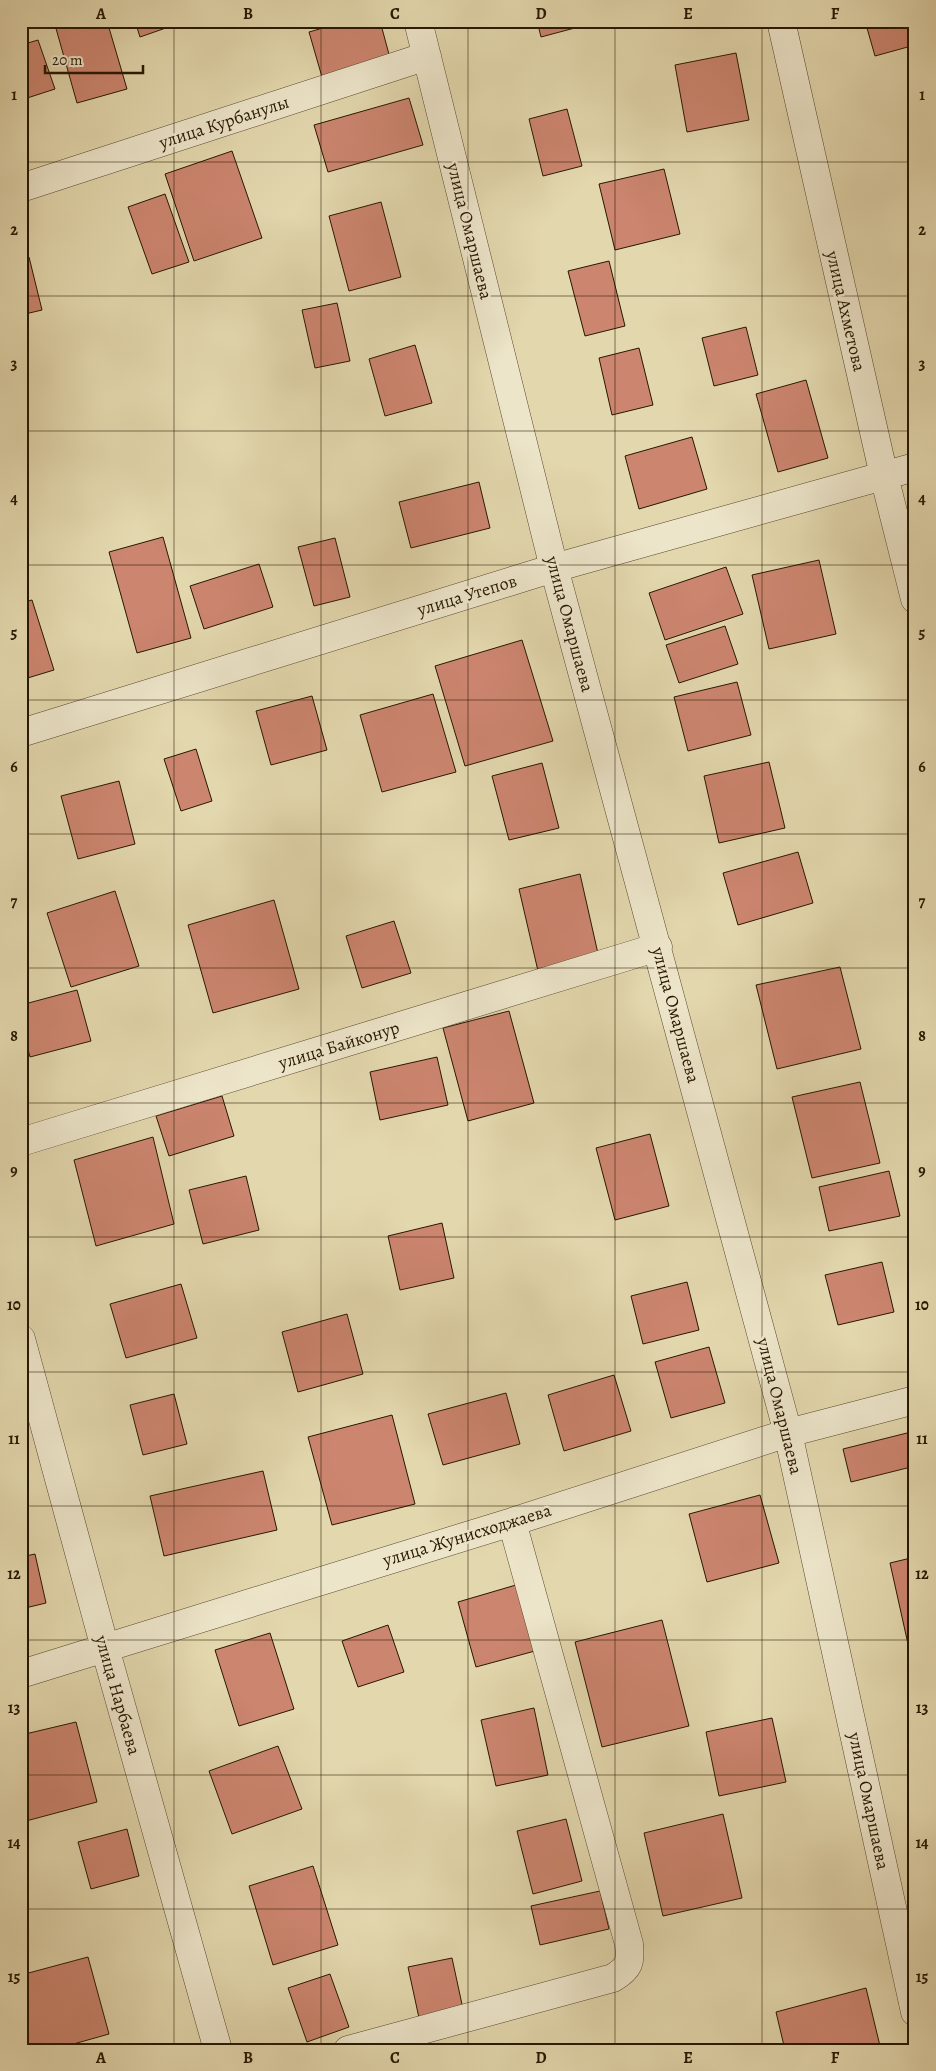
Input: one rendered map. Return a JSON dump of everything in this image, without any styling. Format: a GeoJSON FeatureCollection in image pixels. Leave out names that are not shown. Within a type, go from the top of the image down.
{"type":"FeatureCollection","features":[{"type":"Feature","properties":{"kind":"street","name":"улица Омаршаева"},"geometry":{"type":"LineString","coordinates":[[418,21],[554,568],[788,1434],[915,2012]]}},
{"type":"Feature","properties":{"kind":"street","name":"улица Ахметова"},"geometry":{"type":"LineString","coordinates":[[781,21],[884,476],[915,599]]}},
{"type":"Feature","properties":{"kind":"street","name":"улица Курбанулы"},"geometry":{"type":"LineString","coordinates":[[21,188],[426,56]]}},
{"type":"Feature","properties":{"kind":"street","name":"улица Утепов"},"geometry":{"type":"LineString","coordinates":[[21,734],[554,568],[915,467]]}},
{"type":"Feature","properties":{"kind":"street","name":"улица Байконур"},"geometry":{"type":"LineString","coordinates":[[21,1142],[658,948]]}},
{"type":"Feature","properties":{"kind":"street","name":"улица Нарбаева"},"geometry":{"type":"LineString","coordinates":[[21,1339],[105,1648],[218,2050]]}},
{"type":"Feature","properties":{"kind":"street","name":"улица Жунисходжаева"},"geometry":{"type":"LineString","coordinates":[[21,1674],[512,1522],[788,1434],[915,1400]]}},
{"type":"Feature","properties":{"kind":"street"},"geometry":{"type":"LineString","coordinates":[[348,2050],[613,1978],[625,1970],[631,1958],[629,1944],[512,1522]]}},
{"type":"Feature","properties":{"kind":"building"},"geometry":{"type":"Polygon","coordinates":[[[69,21],[107,21],[127,89],[77,103],[55,25],[69,21]]]}},
{"type":"Feature","properties":{"kind":"building"},"geometry":{"type":"Polygon","coordinates":[[[135,21],[186,21],[140,37],[135,21]]]}},
{"type":"Feature","properties":{"kind":"building"},"geometry":{"type":"Polygon","coordinates":[[[347,21],[380,21],[390,58],[322,77],[309,32],[347,21]]]}},
{"type":"Feature","properties":{"kind":"building"},"geometry":{"type":"Polygon","coordinates":[[[537,21],[601,21],[541,37],[537,21]]]}},
{"type":"Feature","properties":{"kind":"building"},"geometry":{"type":"Polygon","coordinates":[[[865,21],[915,21],[915,45],[875,56],[865,21]]]}},
{"type":"Feature","properties":{"kind":"building"},"geometry":{"type":"Polygon","coordinates":[[[38,40],[55,89],[21,100],[21,45],[38,40]]]}},
{"type":"Feature","properties":{"kind":"building"},"geometry":{"type":"Polygon","coordinates":[[[736,53],[749,120],[687,132],[675,65],[736,53]]]}},
{"type":"Feature","properties":{"kind":"building"},"geometry":{"type":"Polygon","coordinates":[[[409,98],[423,145],[328,172],[314,125],[409,98]]]}},
{"type":"Feature","properties":{"kind":"building"},"geometry":{"type":"Polygon","coordinates":[[[567,109],[582,166],[543,176],[529,119],[567,109]]]}},
{"type":"Feature","properties":{"kind":"building"},"geometry":{"type":"Polygon","coordinates":[[[232,151],[262,238],[194,261],[165,174],[232,151]]]}},
{"type":"Feature","properties":{"kind":"building"},"geometry":{"type":"Polygon","coordinates":[[[664,169],[680,234],[615,250],[599,184],[664,169]]]}},
{"type":"Feature","properties":{"kind":"building"},"geometry":{"type":"Polygon","coordinates":[[[165,194],[189,262],[152,274],[128,207],[165,194]]]}},
{"type":"Feature","properties":{"kind":"building"},"geometry":{"type":"Polygon","coordinates":[[[381,202],[401,277],[349,291],[329,216],[381,202]]]}},
{"type":"Feature","properties":{"kind":"building"},"geometry":{"type":"Polygon","coordinates":[[[29,257],[42,310],[21,315],[21,259],[29,257]]]}},
{"type":"Feature","properties":{"kind":"building"},"geometry":{"type":"Polygon","coordinates":[[[609,261],[625,326],[585,336],[568,271],[609,261]]]}},
{"type":"Feature","properties":{"kind":"building"},"geometry":{"type":"Polygon","coordinates":[[[337,303],[350,361],[315,368],[302,310],[337,303]]]}},
{"type":"Feature","properties":{"kind":"building"},"geometry":{"type":"Polygon","coordinates":[[[746,327],[758,375],[714,386],[702,338],[746,327]]]}},
{"type":"Feature","properties":{"kind":"building"},"geometry":{"type":"Polygon","coordinates":[[[415,345],[432,403],[385,416],[369,359],[415,345]]]}},
{"type":"Feature","properties":{"kind":"building"},"geometry":{"type":"Polygon","coordinates":[[[639,348],[653,405],[612,415],[599,358],[639,348]]]}},
{"type":"Feature","properties":{"kind":"building"},"geometry":{"type":"Polygon","coordinates":[[[806,380],[828,458],[778,472],[756,394],[806,380]]]}},
{"type":"Feature","properties":{"kind":"building"},"geometry":{"type":"Polygon","coordinates":[[[692,437],[707,489],[639,509],[625,456],[692,437]]]}},
{"type":"Feature","properties":{"kind":"building"},"geometry":{"type":"Polygon","coordinates":[[[479,482],[490,528],[411,548],[399,502],[479,482]]]}},
{"type":"Feature","properties":{"kind":"building"},"geometry":{"type":"Polygon","coordinates":[[[163,537],[191,638],[137,653],[109,552],[163,537]]]}},
{"type":"Feature","properties":{"kind":"building"},"geometry":{"type":"Polygon","coordinates":[[[335,538],[350,597],[314,606],[298,547],[335,538]]]}},
{"type":"Feature","properties":{"kind":"building"},"geometry":{"type":"Polygon","coordinates":[[[819,560],[836,634],[769,649],[752,575],[819,560]]]}},
{"type":"Feature","properties":{"kind":"building"},"geometry":{"type":"Polygon","coordinates":[[[259,564],[273,607],[204,629],[190,586],[259,564]]]}},
{"type":"Feature","properties":{"kind":"building"},"geometry":{"type":"Polygon","coordinates":[[[726,567],[743,614],[665,640],[649,593],[726,567]]]}},
{"type":"Feature","properties":{"kind":"building"},"geometry":{"type":"Polygon","coordinates":[[[32,600],[54,670],[21,680],[21,603],[32,600]]]}},
{"type":"Feature","properties":{"kind":"building"},"geometry":{"type":"Polygon","coordinates":[[[725,626],[738,664],[679,683],[666,645],[725,626]]]}},
{"type":"Feature","properties":{"kind":"building"},"geometry":{"type":"Polygon","coordinates":[[[522,640],[553,741],[465,766],[435,666],[522,640]]]}},
{"type":"Feature","properties":{"kind":"building"},"geometry":{"type":"Polygon","coordinates":[[[737,682],[751,735],[688,751],[674,697],[737,682]]]}},
{"type":"Feature","properties":{"kind":"building"},"geometry":{"type":"Polygon","coordinates":[[[433,694],[456,772],[382,792],[360,715],[433,694]]]}},
{"type":"Feature","properties":{"kind":"building"},"geometry":{"type":"Polygon","coordinates":[[[312,696],[327,750],[271,765],[256,711],[312,696]]]}},
{"type":"Feature","properties":{"kind":"building"},"geometry":{"type":"Polygon","coordinates":[[[196,749],[212,801],[181,811],[164,759],[196,749]]]}},
{"type":"Feature","properties":{"kind":"building"},"geometry":{"type":"Polygon","coordinates":[[[769,762],[785,828],[719,843],[704,776],[769,762]]]}},
{"type":"Feature","properties":{"kind":"building"},"geometry":{"type":"Polygon","coordinates":[[[542,763],[559,828],[509,840],[492,776],[542,763]]]}},
{"type":"Feature","properties":{"kind":"building"},"geometry":{"type":"Polygon","coordinates":[[[119,781],[135,844],[78,859],[61,796],[119,781]]]}},
{"type":"Feature","properties":{"kind":"building"},"geometry":{"type":"Polygon","coordinates":[[[798,852],[813,903],[738,925],[723,873],[798,852]]]}},
{"type":"Feature","properties":{"kind":"building"},"geometry":{"type":"Polygon","coordinates":[[[580,874],[599,958],[538,971],[519,889],[580,874]]]}},
{"type":"Feature","properties":{"kind":"building"},"geometry":{"type":"Polygon","coordinates":[[[115,891],[139,966],[71,987],[47,913],[115,891]]]}},
{"type":"Feature","properties":{"kind":"building"},"geometry":{"type":"Polygon","coordinates":[[[274,900],[299,989],[213,1013],[188,925],[274,900]]]}},
{"type":"Feature","properties":{"kind":"building"},"geometry":{"type":"Polygon","coordinates":[[[394,921],[411,973],[362,988],[346,936],[394,921]]]}},
{"type":"Feature","properties":{"kind":"building"},"geometry":{"type":"Polygon","coordinates":[[[840,967],[861,1049],[777,1069],[756,985],[840,967]]]}},
{"type":"Feature","properties":{"kind":"building"},"geometry":{"type":"Polygon","coordinates":[[[77,990],[91,1041],[30,1057],[21,1022],[21,1005],[77,990]]]}},
{"type":"Feature","properties":{"kind":"building"},"geometry":{"type":"Polygon","coordinates":[[[509,1011],[534,1103],[468,1121],[443,1028],[509,1011]]]}},
{"type":"Feature","properties":{"kind":"building"},"geometry":{"type":"Polygon","coordinates":[[[437,1057],[448,1105],[380,1120],[370,1072],[437,1057]]]}},
{"type":"Feature","properties":{"kind":"building"},"geometry":{"type":"Polygon","coordinates":[[[860,1082],[880,1163],[812,1178],[792,1097],[860,1082]]]}},
{"type":"Feature","properties":{"kind":"building"},"geometry":{"type":"Polygon","coordinates":[[[222,1096],[234,1136],[169,1156],[156,1116],[222,1096]]]}},
{"type":"Feature","properties":{"kind":"building"},"geometry":{"type":"Polygon","coordinates":[[[650,1134],[669,1206],[615,1220],[596,1148],[650,1134]]]}},
{"type":"Feature","properties":{"kind":"building"},"geometry":{"type":"Polygon","coordinates":[[[153,1137],[174,1224],[96,1246],[74,1160],[153,1137]]]}},
{"type":"Feature","properties":{"kind":"building"},"geometry":{"type":"Polygon","coordinates":[[[889,1171],[900,1216],[829,1231],[819,1187],[889,1171]]]}},
{"type":"Feature","properties":{"kind":"building"},"geometry":{"type":"Polygon","coordinates":[[[246,1176],[259,1230],[203,1244],[189,1190],[246,1176]]]}},
{"type":"Feature","properties":{"kind":"building"},"geometry":{"type":"Polygon","coordinates":[[[442,1223],[454,1278],[400,1290],[388,1236],[442,1223]]]}},
{"type":"Feature","properties":{"kind":"building"},"geometry":{"type":"Polygon","coordinates":[[[882,1262],[894,1312],[838,1325],[825,1275],[882,1262]]]}},
{"type":"Feature","properties":{"kind":"building"},"geometry":{"type":"Polygon","coordinates":[[[687,1282],[699,1330],[643,1344],[631,1296],[687,1282]]]}},
{"type":"Feature","properties":{"kind":"building"},"geometry":{"type":"Polygon","coordinates":[[[181,1284],[197,1338],[126,1358],[110,1304],[181,1284]]]}},
{"type":"Feature","properties":{"kind":"building"},"geometry":{"type":"Polygon","coordinates":[[[347,1314],[363,1374],[298,1392],[282,1332],[347,1314]]]}},
{"type":"Feature","properties":{"kind":"building"},"geometry":{"type":"Polygon","coordinates":[[[709,1347],[725,1403],[671,1418],[655,1362],[709,1347]]]}},
{"type":"Feature","properties":{"kind":"building"},"geometry":{"type":"Polygon","coordinates":[[[614,1375],[631,1431],[564,1451],[548,1395],[614,1375]]]}},
{"type":"Feature","properties":{"kind":"building"},"geometry":{"type":"Polygon","coordinates":[[[506,1393],[520,1444],[443,1465],[428,1414],[506,1393]]]}},
{"type":"Feature","properties":{"kind":"building"},"geometry":{"type":"Polygon","coordinates":[[[174,1394],[187,1444],[143,1455],[130,1405],[174,1394]]]}},
{"type":"Feature","properties":{"kind":"building"},"geometry":{"type":"Polygon","coordinates":[[[392,1415],[415,1504],[332,1525],[308,1437],[392,1415]]]}},
{"type":"Feature","properties":{"kind":"building"},"geometry":{"type":"Polygon","coordinates":[[[911,1432],[915,1446],[915,1466],[851,1482],[843,1449],[911,1432]]]}},
{"type":"Feature","properties":{"kind":"building"},"geometry":{"type":"Polygon","coordinates":[[[263,1471],[277,1530],[164,1556],[150,1496],[263,1471]]]}},
{"type":"Feature","properties":{"kind":"building"},"geometry":{"type":"Polygon","coordinates":[[[760,1495],[779,1563],[707,1582],[689,1514],[760,1495]]]}},
{"type":"Feature","properties":{"kind":"building"},"geometry":{"type":"Polygon","coordinates":[[[35,1554],[46,1603],[21,1609],[21,1557],[35,1554]]]}},
{"type":"Feature","properties":{"kind":"building"},"geometry":{"type":"Polygon","coordinates":[[[915,1557],[915,1652],[910,1653],[890,1563],[915,1557]]]}},
{"type":"Feature","properties":{"kind":"building"},"geometry":{"type":"Polygon","coordinates":[[[516,1585],[535,1651],[476,1667],[458,1602],[516,1585]]]}},
{"type":"Feature","properties":{"kind":"building"},"geometry":{"type":"Polygon","coordinates":[[[662,1620],[689,1726],[602,1747],[575,1642],[662,1620]]]}},
{"type":"Feature","properties":{"kind":"building"},"geometry":{"type":"Polygon","coordinates":[[[388,1625],[404,1672],[358,1687],[342,1641],[388,1625]]]}},
{"type":"Feature","properties":{"kind":"building"},"geometry":{"type":"Polygon","coordinates":[[[270,1633],[294,1709],[239,1726],[215,1650],[270,1633]]]}},
{"type":"Feature","properties":{"kind":"building"},"geometry":{"type":"Polygon","coordinates":[[[534,1708],[548,1775],[496,1786],[481,1720],[534,1708]]]}},
{"type":"Feature","properties":{"kind":"building"},"geometry":{"type":"Polygon","coordinates":[[[772,1718],[786,1782],[719,1796],[706,1732],[772,1718]]]}},
{"type":"Feature","properties":{"kind":"building"},"geometry":{"type":"Polygon","coordinates":[[[76,1722],[97,1802],[26,1821],[21,1804],[21,1735],[76,1722]]]}},
{"type":"Feature","properties":{"kind":"building"},"geometry":{"type":"Polygon","coordinates":[[[278,1746],[302,1809],[232,1834],[209,1771],[278,1746]]]}},
{"type":"Feature","properties":{"kind":"building"},"geometry":{"type":"Polygon","coordinates":[[[723,1814],[742,1898],[663,1916],[644,1833],[723,1814]]]}},
{"type":"Feature","properties":{"kind":"building"},"geometry":{"type":"Polygon","coordinates":[[[566,1819],[582,1881],[533,1894],[517,1831],[566,1819]]]}},
{"type":"Feature","properties":{"kind":"building"},"geometry":{"type":"Polygon","coordinates":[[[127,1829],[139,1876],[91,1889],[78,1842],[127,1829]]]}},
{"type":"Feature","properties":{"kind":"building"},"geometry":{"type":"Polygon","coordinates":[[[313,1866],[338,1945],[273,1965],[249,1886],[313,1866]]]}},
{"type":"Feature","properties":{"kind":"building"},"geometry":{"type":"Polygon","coordinates":[[[600,1891],[609,1929],[540,1945],[531,1906],[600,1891]]]}},
{"type":"Feature","properties":{"kind":"building"},"geometry":{"type":"Polygon","coordinates":[[[88,1957],[109,2034],[52,2050],[21,2050],[21,1975],[88,1957]]]}},
{"type":"Feature","properties":{"kind":"building"},"geometry":{"type":"Polygon","coordinates":[[[452,1958],[463,2009],[419,2018],[408,1967],[452,1958]]]}},
{"type":"Feature","properties":{"kind":"building"},"geometry":{"type":"Polygon","coordinates":[[[330,1974],[349,2027],[307,2042],[288,1988],[330,1974]]]}},
{"type":"Feature","properties":{"kind":"building"},"geometry":{"type":"Polygon","coordinates":[[[866,1988],[881,2050],[785,2050],[776,2012],[866,1988]]]}}]}
